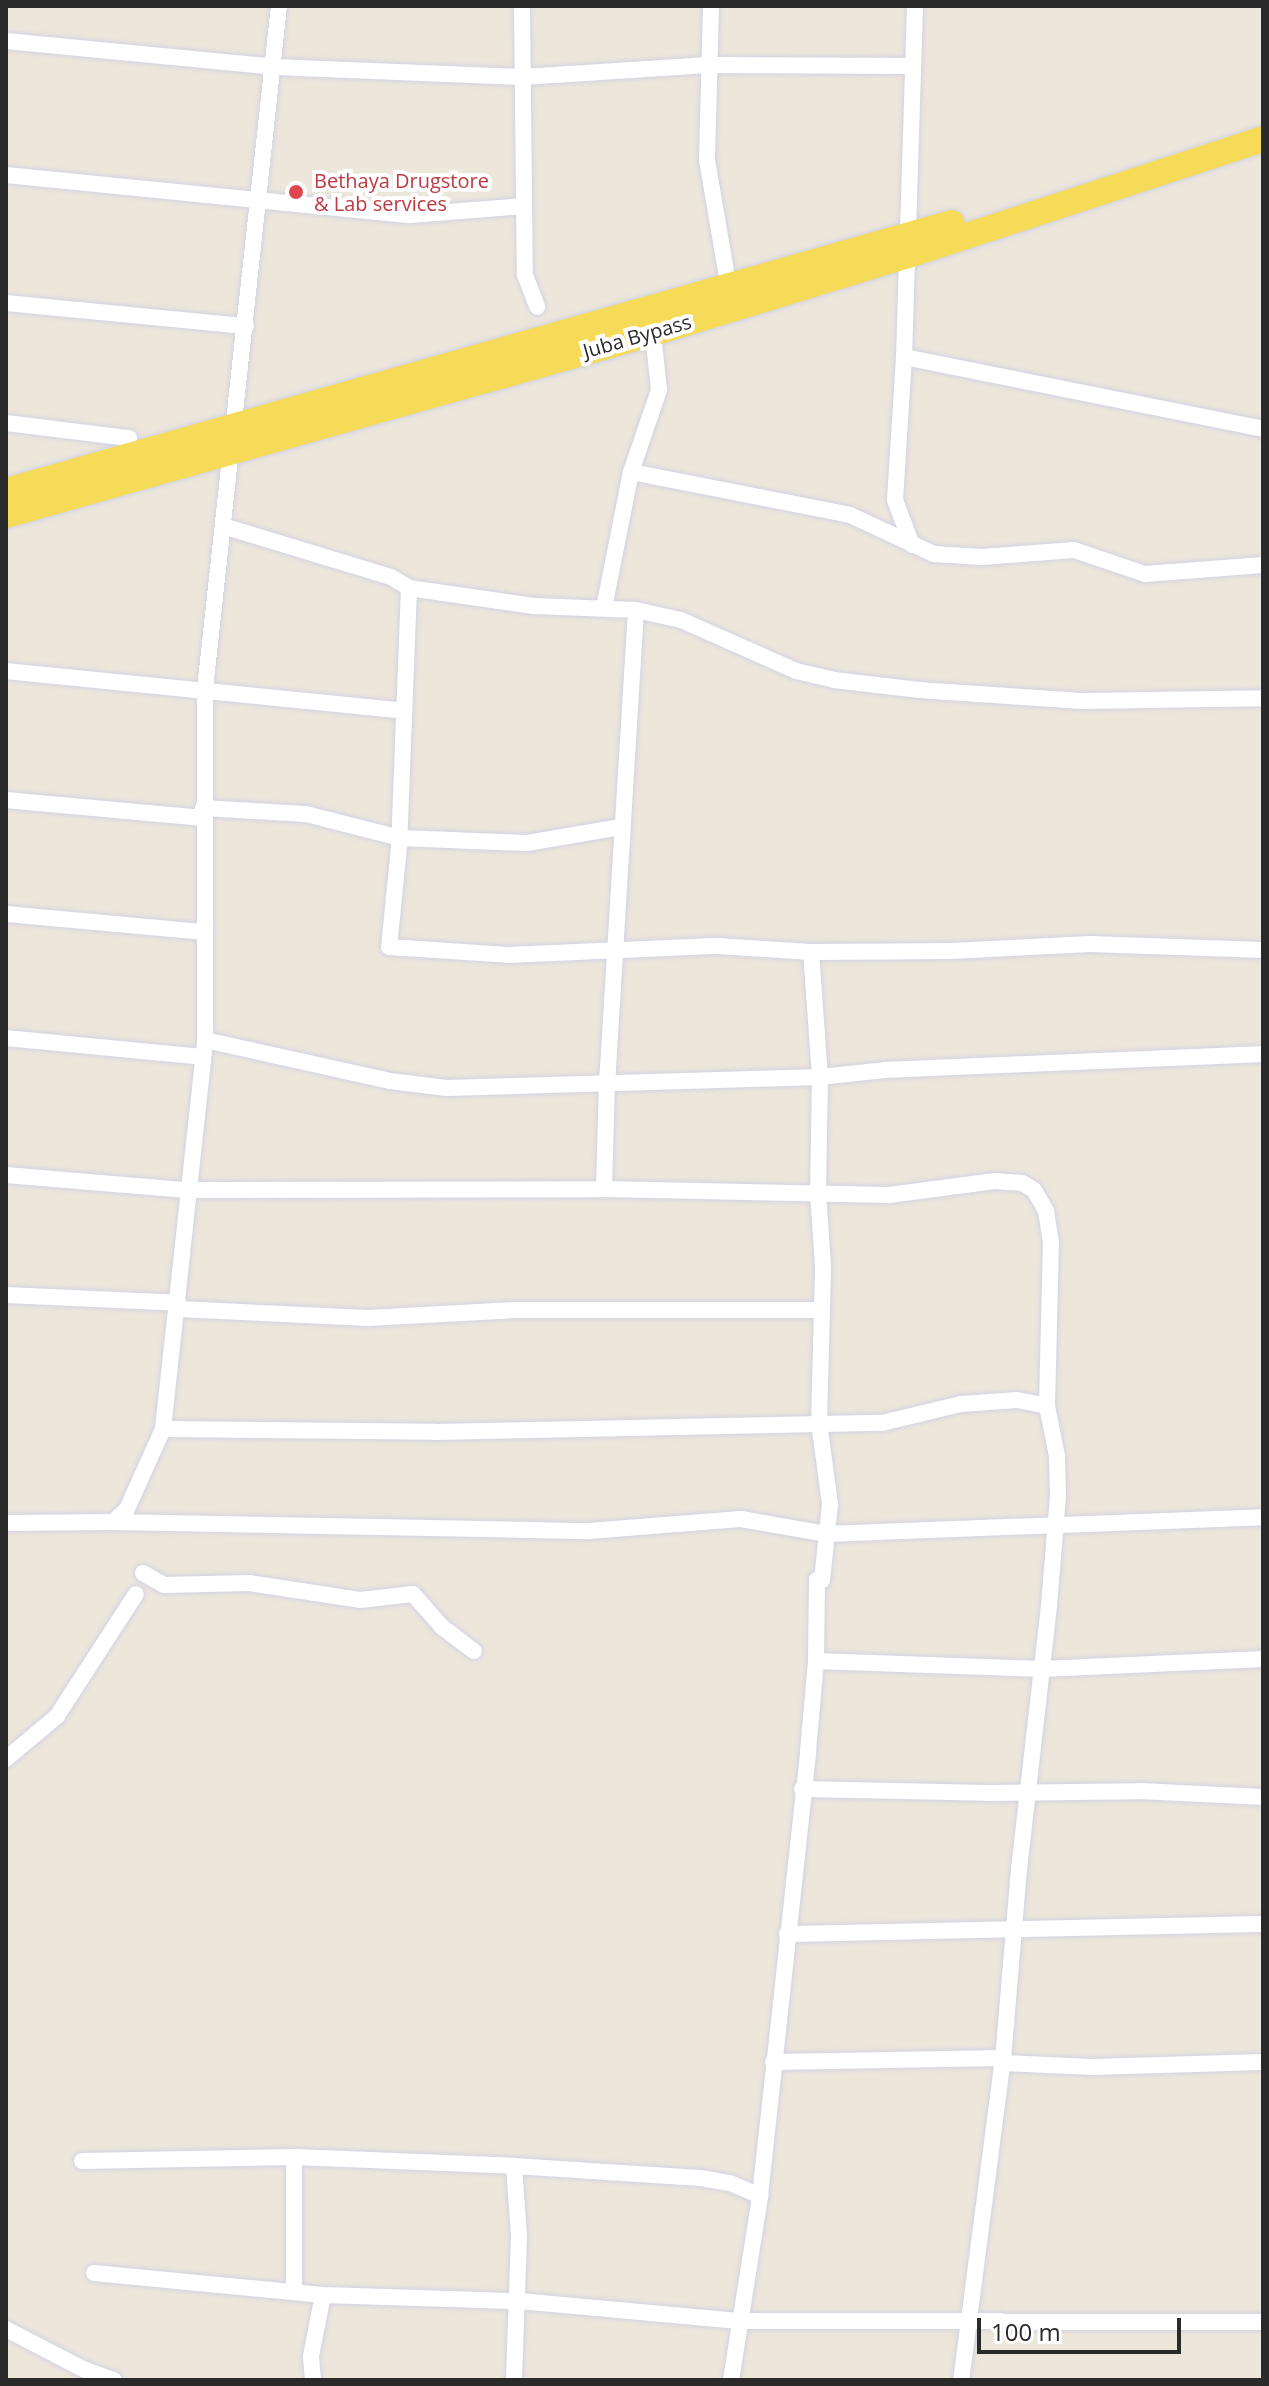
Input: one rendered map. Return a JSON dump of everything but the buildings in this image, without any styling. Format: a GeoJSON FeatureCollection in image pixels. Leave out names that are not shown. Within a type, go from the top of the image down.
{"type":"FeatureCollection","features":[{"type":"Feature","properties":{"kind":"main road","name":"Juba Bypass"},"geometry":{"type":"LineString","coordinates":[[6,515],[232,438],[730,298],[1263,137]]}},
{"type":"Feature","properties":{"kind":"main road","name":"Juba Bypass"},"geometry":{"type":"LineString","coordinates":[[6,491],[653,333],[730,298]]}},
{"type":"Feature","properties":{"kind":"street"},"geometry":{"type":"LineString","coordinates":[[113,1522],[127,1509],[163,1429],[178,1306],[186,1190],[203,1048],[205,689],[279,6]]}},
{"type":"Feature","properties":{"kind":"street"},"geometry":{"type":"LineString","coordinates":[[522,6],[525,275],[537,307]]}},
{"type":"Feature","properties":{"kind":"street"},"geometry":{"type":"LineString","coordinates":[[711,6],[707,160],[730,298]]}},
{"type":"Feature","properties":{"kind":"street"},"geometry":{"type":"LineString","coordinates":[[912,545],[895,500],[904,357],[915,6]]}},
{"type":"Feature","properties":{"kind":"street"},"geometry":{"type":"LineString","coordinates":[[6,41],[274,67],[523,77],[709,65],[913,66]]}},
{"type":"Feature","properties":{"kind":"street"},"geometry":{"type":"LineString","coordinates":[[6,175],[410,215],[524,206]]}},
{"type":"Feature","properties":{"kind":"street"},"geometry":{"type":"LineString","coordinates":[[6,303],[246,326]]}},
{"type":"Feature","properties":{"kind":"street"},"geometry":{"type":"LineString","coordinates":[[604,608],[631,472],[659,390],[653,333]]}},
{"type":"Feature","properties":{"kind":"street"},"geometry":{"type":"LineString","coordinates":[[904,357],[1263,429]]}},
{"type":"Feature","properties":{"kind":"street"},"geometry":{"type":"LineString","coordinates":[[6,423],[129,438]]}},
{"type":"Feature","properties":{"kind":"street"},"geometry":{"type":"LineString","coordinates":[[631,472],[850,515],[934,554],[982,557],[1074,550],[1145,574],[1263,565]]}},
{"type":"Feature","properties":{"kind":"street"},"geometry":{"type":"LineString","coordinates":[[223,526],[391,577],[409,588],[534,606],[636,610],[706,629],[796,671],[852,683],[1082,701],[1263,698]]}},
{"type":"Feature","properties":{"kind":"street"},"geometry":{"type":"LineString","coordinates":[[409,588],[400,838],[389,947],[508,955],[718,946],[811,952],[951,951],[1090,944],[1263,950]]}},
{"type":"Feature","properties":{"kind":"street"},"geometry":{"type":"LineString","coordinates":[[604,1189],[621,827],[636,610]]}},
{"type":"Feature","properties":{"kind":"street"},"geometry":{"type":"LineString","coordinates":[[6,671],[404,711]]}},
{"type":"Feature","properties":{"kind":"street"},"geometry":{"type":"LineString","coordinates":[[6,800],[203,813],[306,814],[400,838],[527,843],[621,827]]}},
{"type":"Feature","properties":{"kind":"street"},"geometry":{"type":"LineString","coordinates":[[6,914],[205,932]]}},
{"type":"Feature","properties":{"kind":"street"},"geometry":{"type":"LineString","coordinates":[[731,2380],[760,2196],[816,1661],[817,1580],[822,1580],[830,1504],[819,1423],[823,1266],[818,1193],[820,1077],[811,952]]}},
{"type":"Feature","properties":{"kind":"street"},"geometry":{"type":"LineString","coordinates":[[6,1038],[203,1048],[447,1088],[820,1077],[885,1070],[1263,1054]]}},
{"type":"Feature","properties":{"kind":"street"},"geometry":{"type":"LineString","coordinates":[[6,1175],[186,1190],[604,1189],[889,1195],[995,1181],[1022,1183],[1034,1190],[1046,1211],[1051,1241],[1047,1406],[1057,1456],[1054,1527],[1042,1669],[1013,1930],[1003,2061],[961,2380]]}},
{"type":"Feature","properties":{"kind":"street"},"geometry":{"type":"LineString","coordinates":[[6,1295],[368,1318],[514,1310],[821,1310]]}},
{"type":"Feature","properties":{"kind":"street"},"geometry":{"type":"LineString","coordinates":[[163,1429],[435,1432],[882,1423],[961,1404],[1017,1400],[1047,1406]]}},
{"type":"Feature","properties":{"kind":"street"},"geometry":{"type":"LineString","coordinates":[[6,1523],[113,1522],[589,1531],[741,1519],[826,1534],[1263,1517]]}},
{"type":"Feature","properties":{"kind":"street"},"geometry":{"type":"LineString","coordinates":[[143,1573],[164,1585],[249,1583],[360,1600],[409,1593],[420,1597],[442,1627],[474,1651]]}},
{"type":"Feature","properties":{"kind":"street"},"geometry":{"type":"LineString","coordinates":[[6,1759],[57,1716],[136,1594]]}},
{"type":"Feature","properties":{"kind":"street"},"geometry":{"type":"LineString","coordinates":[[816,1661],[1042,1669],[1263,1659]]}},
{"type":"Feature","properties":{"kind":"street"},"geometry":{"type":"LineString","coordinates":[[802,1789],[1140,1791],[1263,1797]]}},
{"type":"Feature","properties":{"kind":"street"},"geometry":{"type":"LineString","coordinates":[[787,1934],[1263,1924]]}},
{"type":"Feature","properties":{"kind":"street"},"geometry":{"type":"LineString","coordinates":[[773,2062],[1003,2061],[1093,2067],[1263,2062]]}},
{"type":"Feature","properties":{"kind":"street"},"geometry":{"type":"LineString","coordinates":[[82,2161],[294,2157],[514,2166],[701,2178],[730,2183],[760,2196]]}},
{"type":"Feature","properties":{"kind":"street"},"geometry":{"type":"LineString","coordinates":[[294,2157],[294,2290]]}},
{"type":"Feature","properties":{"kind":"street"},"geometry":{"type":"LineString","coordinates":[[514,2166],[519,2301],[514,2380]]}},
{"type":"Feature","properties":{"kind":"street"},"geometry":{"type":"LineString","coordinates":[[94,2273],[323,2295],[519,2301],[739,2321],[1263,2322]]}},
{"type":"Feature","properties":{"kind":"street"},"geometry":{"type":"LineString","coordinates":[[313,2380],[311,2356],[323,2295]]}},
{"type":"Feature","properties":{"kind":"street"},"geometry":{"type":"LineString","coordinates":[[6,2329],[81,2374],[114,2380]]}},
{"type":"Feature","properties":{"kind":"place","name":"Bethaya Drugstore & Lab services"},"geometry":{"type":"Point","coordinates":[296,192]}}]}
